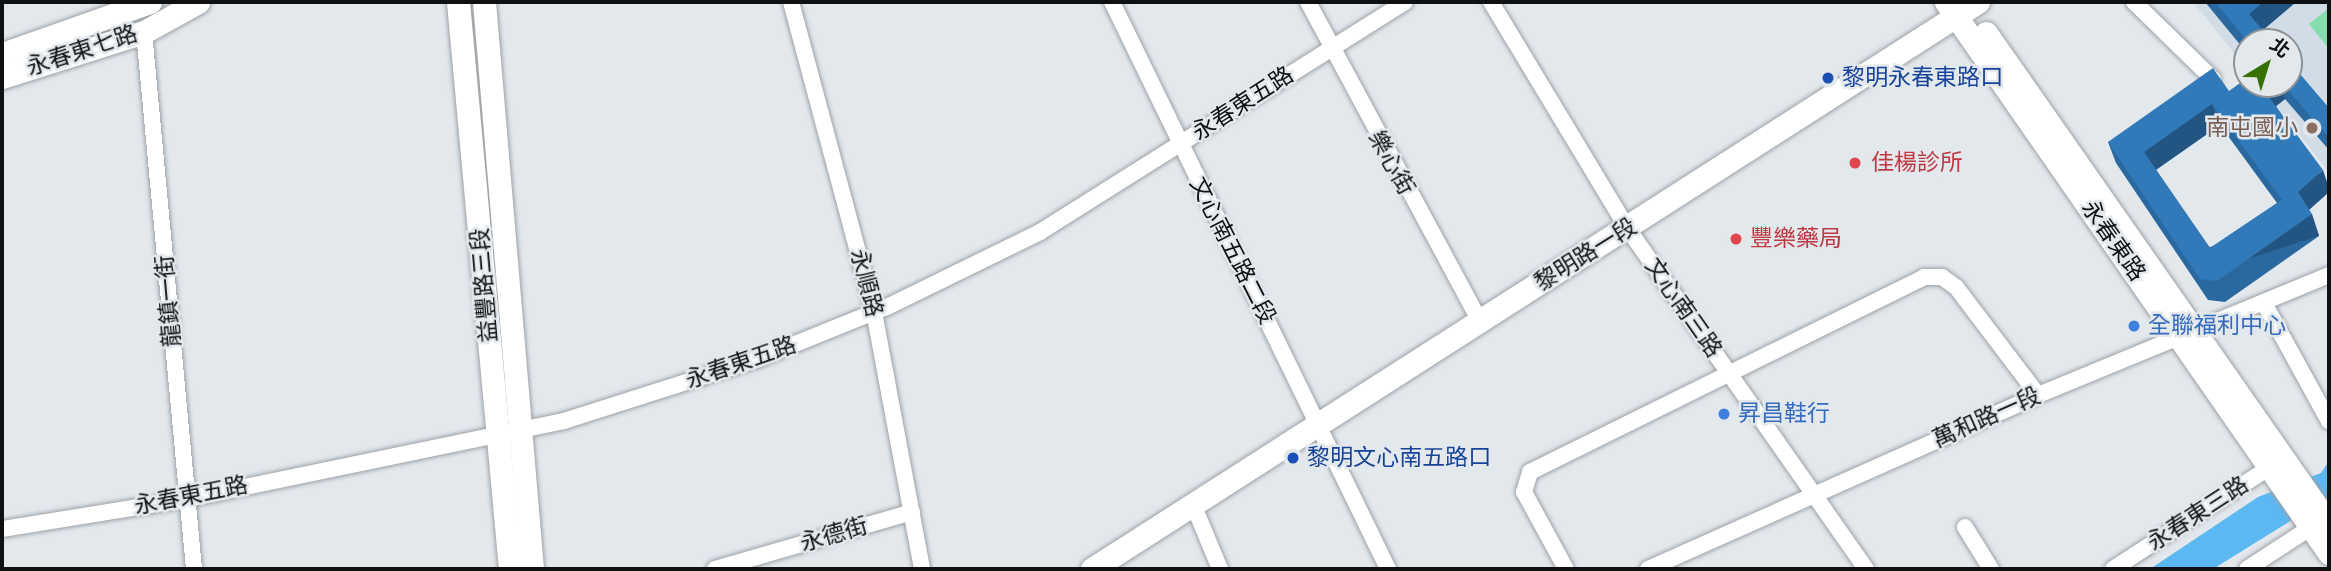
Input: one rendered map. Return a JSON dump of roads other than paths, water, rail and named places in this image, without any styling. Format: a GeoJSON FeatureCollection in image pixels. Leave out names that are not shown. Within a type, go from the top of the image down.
{"type":"FeatureCollection","features":[{"type":"Feature","properties":{"kind":"street","name":"永春東七路"},"geometry":{"type":"LineString","coordinates":[[2,77],[144,32],[198,2]]}},
{"type":"Feature","properties":{"kind":"street","name":"益豐路三段"},"geometry":{"type":"LineString","coordinates":[[458,2],[510,569]]}},
{"type":"Feature","properties":{"kind":"street","name":"益豐路三段"},"geometry":{"type":"LineString","coordinates":[[484,2],[532,569]]}},
{"type":"Feature","properties":{"kind":"street","name":"永順路"},"geometry":{"type":"LineString","coordinates":[[791,2],[874,312],[922,569]]}},
{"type":"Feature","properties":{"kind":"street","name":"文心南五路二段"},"geometry":{"type":"LineString","coordinates":[[1112,2],[1179,146],[1319,423],[1388,569]]}},
{"type":"Feature","properties":{"kind":"street","name":"樂心街"},"geometry":{"type":"LineString","coordinates":[[1308,2],[1328,49],[1480,322]]}},
{"type":"Feature","properties":{"kind":"street","name":"永春東五路"},"geometry":{"type":"LineString","coordinates":[[2,529],[187,499],[520,430],[746,363],[874,312],[1040,232],[1405,2]]}},
{"type":"Feature","properties":{"kind":"street","name":"文心南三路"},"geometry":{"type":"LineString","coordinates":[[1491,2],[1628,229],[1866,569]]}},
{"type":"Feature","properties":{"kind":"street"},"geometry":{"type":"LineString","coordinates":[[2134,2],[2213,79]]}},
{"type":"Feature","properties":{"kind":"street","name":"永春東七路"},"geometry":{"type":"LineString","coordinates":[[2,54],[144,3]]}},
{"type":"Feature","properties":{"kind":"street","name":"黎明路一段"},"geometry":{"type":"LineString","coordinates":[[1092,569],[1628,229],[1962,6]]}},
{"type":"Feature","properties":{"kind":"street","name":"永春東路"},"geometry":{"type":"LineString","coordinates":[[1962,6],[2190,333],[2279,470],[2317,522]]}},
{"type":"Feature","properties":{"kind":"street","name":"龍鎮一街"},"geometry":{"type":"LineString","coordinates":[[144,32],[194,569]]}},
{"type":"Feature","properties":{"kind":"street","name":"萬和路一段"},"geometry":{"type":"LineString","coordinates":[[1648,569],[2038,395],[2329,275]]}},
{"type":"Feature","properties":{"kind":"street"},"geometry":{"type":"LineString","coordinates":[[1566,569],[1524,492],[1530,472],[1924,277],[1942,277],[1956,286],[2038,395]]}},
{"type":"Feature","properties":{"kind":"street"},"geometry":{"type":"LineString","coordinates":[[2264,303],[2329,421]]}},
{"type":"Feature","properties":{"kind":"street","name":"永春東三路"},"geometry":{"type":"LineString","coordinates":[[2113,569],[2279,470]]}},
{"type":"Feature","properties":{"kind":"street"},"geometry":{"type":"LineString","coordinates":[[1193,504],[1220,569]]}},
{"type":"Feature","properties":{"kind":"street","name":"永德街"},"geometry":{"type":"LineString","coordinates":[[715,569],[912,512]]}},
{"type":"Feature","properties":{"kind":"street"},"geometry":{"type":"LineString","coordinates":[[2247,569],[2317,522],[2329,553]]}},
{"type":"Feature","properties":{"kind":"street"},"geometry":{"type":"LineString","coordinates":[[1965,527],[1991,569]]}},
{"type":"Feature","properties":{"kind":"water"},"geometry":{"type":"Polygon","coordinates":[[[2329,461],[2329,497],[2213,569],[2150,569],[2258,497],[2321,473],[2329,461]]]}},
{"type":"Feature","properties":{"kind":"place","name":"黎明永春東路口"},"geometry":{"type":"Point","coordinates":[1828,78]}},
{"type":"Feature","properties":{"kind":"place","name":"南屯國小"},"geometry":{"type":"Point","coordinates":[2312,128]}},
{"type":"Feature","properties":{"kind":"place","name":"佳楊診所"},"geometry":{"type":"Point","coordinates":[1855,163]}},
{"type":"Feature","properties":{"kind":"place","name":"豐樂藥局"},"geometry":{"type":"Point","coordinates":[1736,239]}},
{"type":"Feature","properties":{"kind":"place","name":"全聯福利中心"},"geometry":{"type":"Point","coordinates":[2134,326]}},
{"type":"Feature","properties":{"kind":"place","name":"昇昌鞋行"},"geometry":{"type":"Point","coordinates":[1724,414]}},
{"type":"Feature","properties":{"kind":"place","name":"黎明文心南五路口"},"geometry":{"type":"Point","coordinates":[1293,458]}}]}
